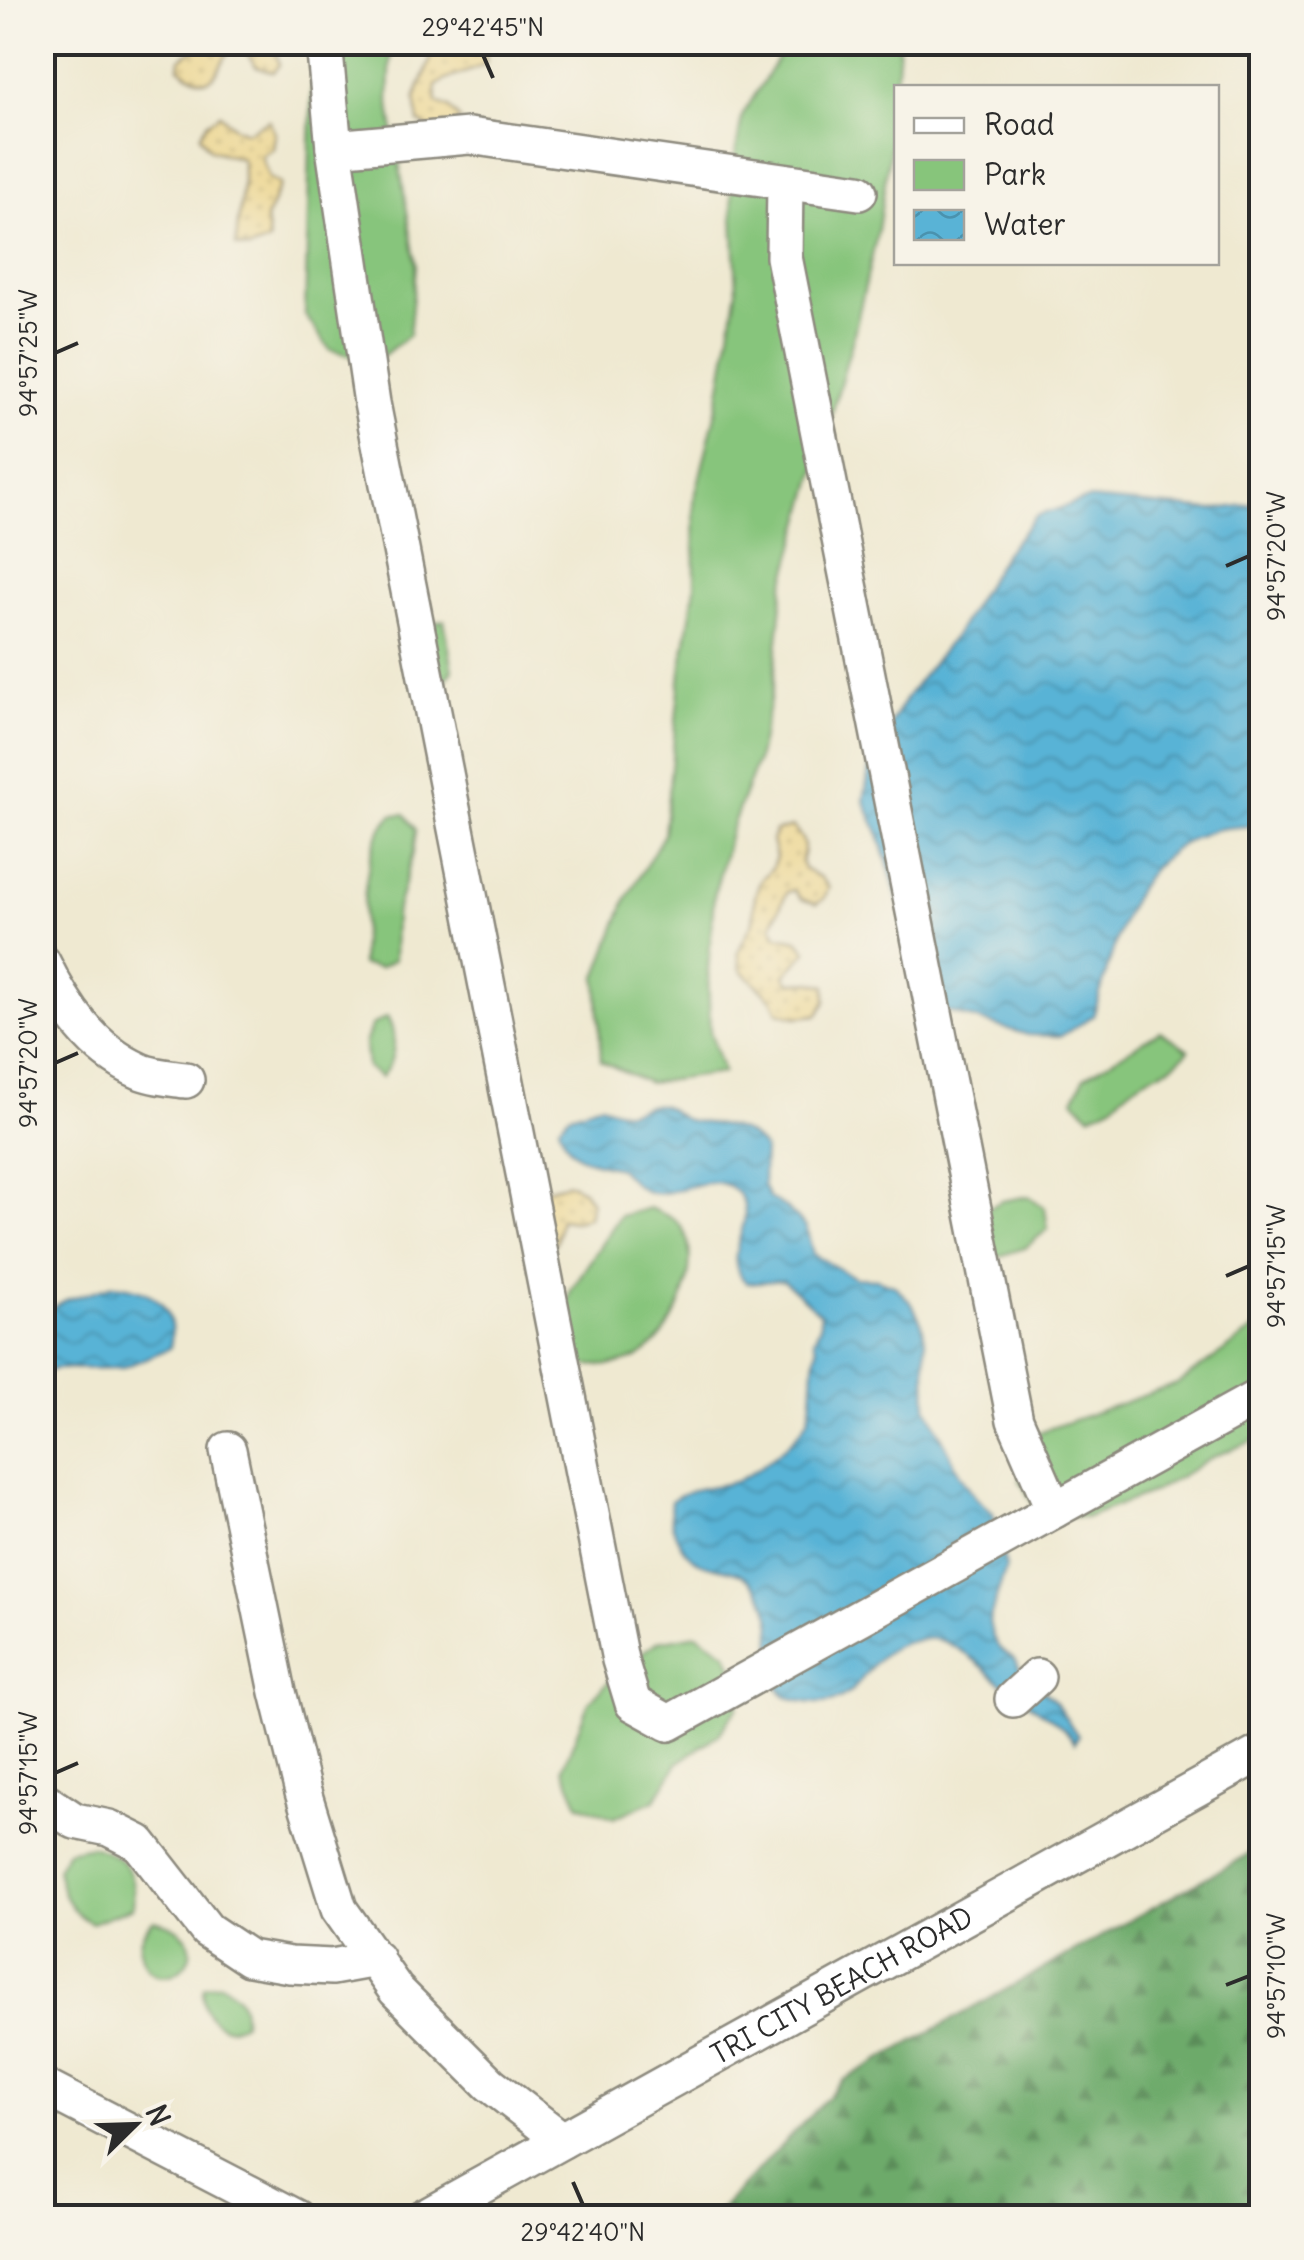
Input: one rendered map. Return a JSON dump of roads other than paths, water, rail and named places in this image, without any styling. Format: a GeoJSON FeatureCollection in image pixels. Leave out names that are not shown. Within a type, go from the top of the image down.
{"type":"FeatureCollection","features":[{"type":"Feature","properties":{"kind":"street"},"geometry":{"type":"LineString","coordinates":[[324,42],[334,148],[372,402],[620,1660],[633,1702],[669,1724],[1262,1394]]}},
{"type":"Feature","properties":{"kind":"street"},"geometry":{"type":"LineString","coordinates":[[334,148],[469,136],[859,192]]}},
{"type":"Feature","properties":{"kind":"street"},"geometry":{"type":"LineString","coordinates":[[785,182],[784,257],[1011,1401],[1015,1420],[1054,1510]]}},
{"type":"Feature","properties":{"kind":"street"},"geometry":{"type":"LineString","coordinates":[[42,962],[86,1034],[141,1072],[186,1080]]}},
{"type":"Feature","properties":{"kind":"street"},"geometry":{"type":"LineString","coordinates":[[228,1450],[278,1692],[338,1909],[396,1990],[490,2084],[562,2140]]}},
{"type":"Feature","properties":{"kind":"street","name":"TRI CITY BEACH ROAD"},"geometry":{"type":"LineString","coordinates":[[422,2218],[1262,1752]]}},
{"type":"Feature","properties":{"kind":"street"},"geometry":{"type":"LineString","coordinates":[[42,1800],[75,1821],[110,1828],[138,1843],[206,1930],[249,1958],[332,1967],[376,1959]]}},
{"type":"Feature","properties":{"kind":"street"},"geometry":{"type":"LineString","coordinates":[[42,2086],[297,2218]]}},
{"type":"Feature","properties":{"kind":"water"},"geometry":{"type":"Polygon","coordinates":[[[1088,499],[1211,510],[1261,503],[1261,825],[1215,830],[1185,842],[1162,859],[1130,905],[1093,1016],[1061,1036],[1028,1035],[936,1008],[919,975],[880,837],[864,800],[872,754],[908,695],[957,632],[1005,553],[1036,516],[1088,499]]]}},
{"type":"Feature","properties":{"kind":"water"},"geometry":{"type":"Polygon","coordinates":[[[601,1104],[621,1111],[660,1105],[683,1119],[748,1134],[764,1149],[763,1185],[769,1198],[806,1227],[813,1254],[855,1278],[894,1285],[912,1304],[925,1340],[927,1406],[960,1475],[976,1498],[993,1513],[1006,1567],[989,1621],[992,1635],[999,1648],[1016,1660],[1021,1672],[1055,1701],[1078,1736],[1075,1742],[1060,1725],[967,1655],[936,1639],[894,1647],[839,1699],[823,1703],[800,1701],[789,1697],[775,1683],[771,1623],[762,1595],[748,1578],[706,1565],[684,1550],[671,1517],[671,1501],[685,1493],[730,1483],[750,1474],[785,1447],[803,1427],[812,1404],[817,1349],[814,1339],[820,1314],[783,1280],[747,1283],[739,1273],[736,1251],[744,1206],[729,1186],[708,1183],[649,1192],[619,1168],[575,1153],[559,1126],[570,1114],[601,1104]]]}},
{"type":"Feature","properties":{"kind":"water"},"geometry":{"type":"Polygon","coordinates":[[[114,1285],[140,1290],[160,1302],[170,1321],[170,1348],[122,1368],[54,1369],[43,1374],[43,1312],[66,1300],[114,1285]]]}}]}
